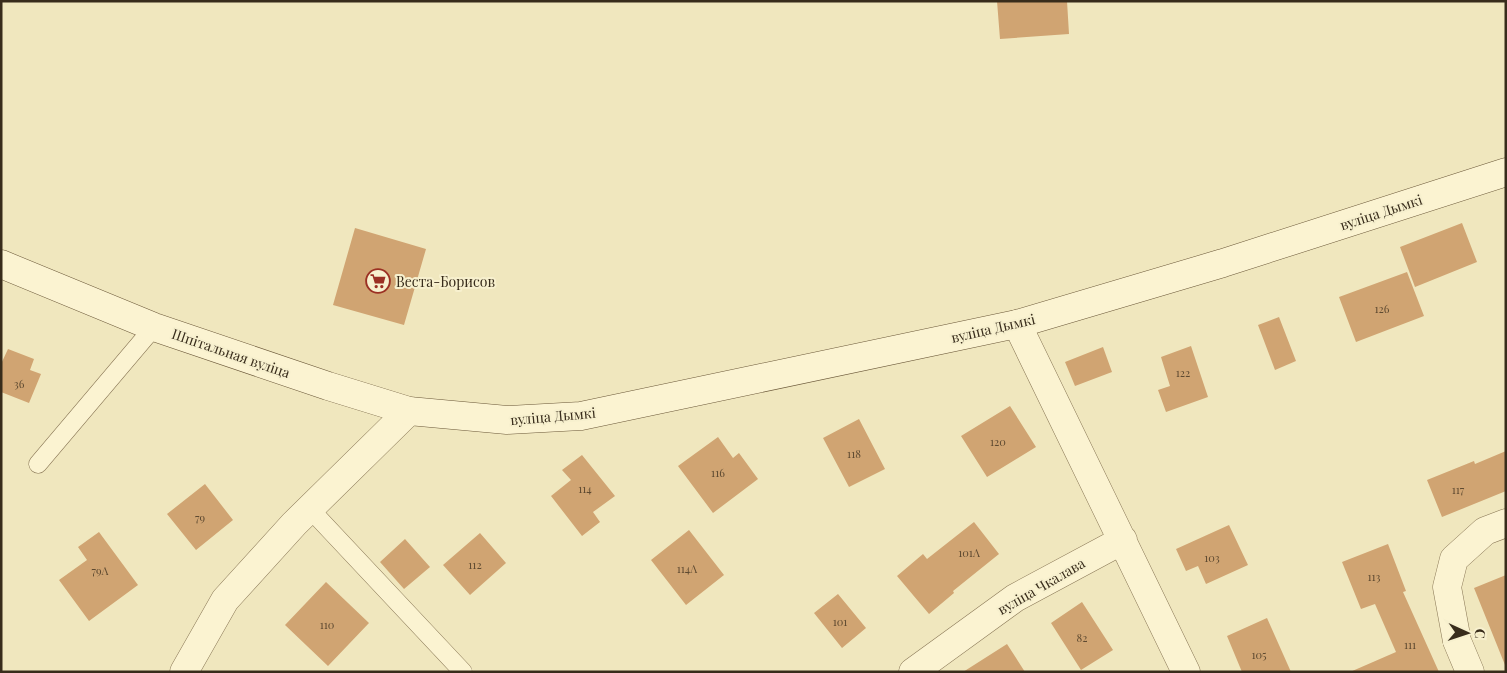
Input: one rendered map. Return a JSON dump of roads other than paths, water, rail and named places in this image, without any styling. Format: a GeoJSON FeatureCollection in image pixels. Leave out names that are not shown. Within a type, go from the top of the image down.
{"type":"FeatureCollection","features":[{"type":"Feature","properties":{"kind":"street","name":"вуліца Дымкі"},"geometry":{"type":"LineString","coordinates":[[467,417],[507,420],[581,416],[1017,324],[1223,263],[1506,172]]}},
{"type":"Feature","properties":{"kind":"street","name":"Шпітальная вуліца"},"geometry":{"type":"LineString","coordinates":[[1,264],[154,327],[328,386],[409,411],[467,417]]}},
{"type":"Feature","properties":{"kind":"street"},"geometry":{"type":"LineString","coordinates":[[1017,324],[1186,672]]}},
{"type":"Feature","properties":{"kind":"street"},"geometry":{"type":"LineString","coordinates":[[184,672],[225,600],[310,509],[409,411]]}},
{"type":"Feature","properties":{"kind":"street"},"geometry":{"type":"LineString","coordinates":[[1470,672],[1457,641],[1447,587],[1454,559],[1485,531],[1506,523]]}},
{"type":"Feature","properties":{"kind":"street","name":"вуліца Чкалава"},"geometry":{"type":"LineString","coordinates":[[913,672],[1015,598],[1123,540]]}},
{"type":"Feature","properties":{"kind":"lane"},"geometry":{"type":"LineString","coordinates":[[38,464],[154,327]]}},
{"type":"Feature","properties":{"kind":"lane"},"geometry":{"type":"LineString","coordinates":[[310,509],[463,672]]}},
{"type":"Feature","properties":{"kind":"place","name":"Веста-Борисов"},"geometry":{"type":"Point","coordinates":[378,281]}}]}
